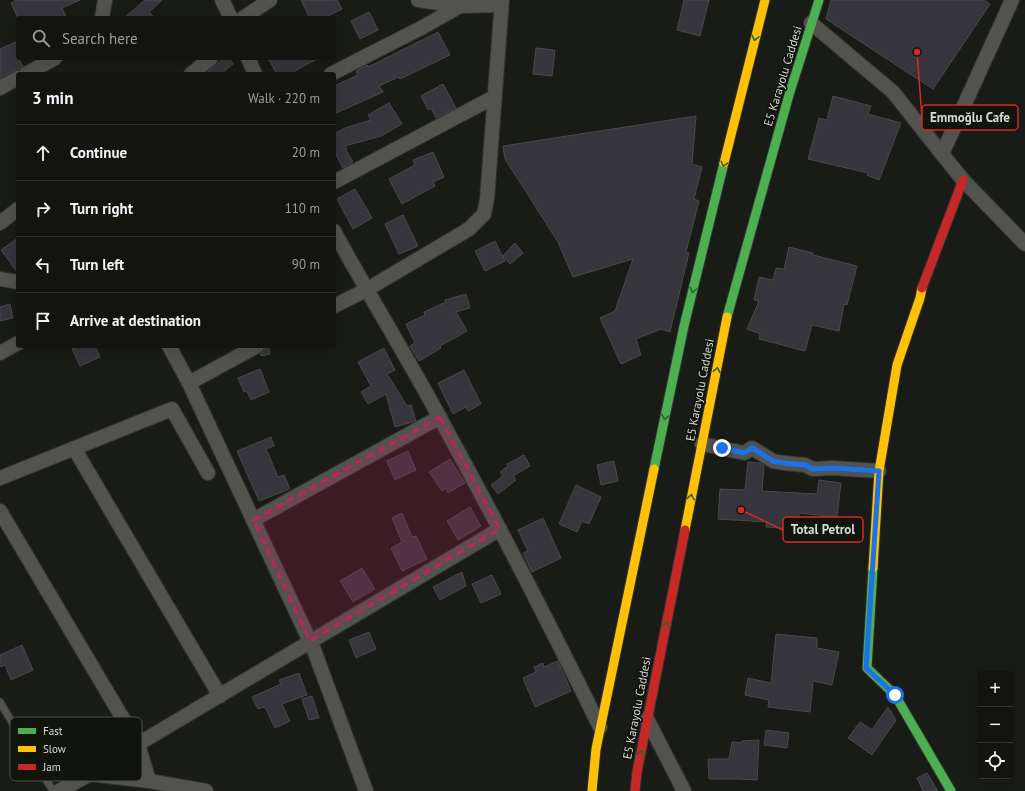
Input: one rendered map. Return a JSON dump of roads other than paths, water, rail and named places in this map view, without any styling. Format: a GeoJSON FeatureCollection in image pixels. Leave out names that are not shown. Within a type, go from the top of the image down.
{"type":"FeatureCollection","features":[{"type":"Feature","properties":{"kind":"main road"},"geometry":{"type":"LineString","coordinates":[[592,791],[596,749],[684,326],[765,0]]}},
{"type":"Feature","properties":{"kind":"main road","name":"E5 Karayolu Caddesi"},"geometry":{"type":"LineString","coordinates":[[635,791],[647,718],[725,326],[789,95],[818,0]]}},
{"type":"Feature","properties":{"kind":"main road"},"geometry":{"type":"LineString","coordinates":[[951,791],[895,695],[866,668],[879,471],[897,365],[920,298],[923,284],[963,180]]}},
{"type":"Feature","properties":{"kind":"street"},"geometry":{"type":"LineString","coordinates":[[102,16],[105,0]]}},
{"type":"Feature","properties":{"kind":"street"},"geometry":{"type":"LineString","coordinates":[[222,0],[230,16]]}},
{"type":"Feature","properties":{"kind":"street"},"geometry":{"type":"LineString","coordinates":[[246,16],[270,0]]}},
{"type":"Feature","properties":{"kind":"street"},"geometry":{"type":"LineString","coordinates":[[336,305],[366,290],[469,229],[484,214],[487,199],[501,2],[460,6],[418,0]]}},
{"type":"Feature","properties":{"kind":"street"},"geometry":{"type":"LineString","coordinates":[[942,154],[1012,0]]}},
{"type":"Feature","properties":{"kind":"street"},"geometry":{"type":"LineString","coordinates":[[335,72],[460,6]]}},
{"type":"Feature","properties":{"kind":"street"},"geometry":{"type":"LineString","coordinates":[[811,24],[893,92],[963,180],[1025,244]]}},
{"type":"Feature","properties":{"kind":"street"},"geometry":{"type":"LineString","coordinates":[[30,72],[52,60]]}},
{"type":"Feature","properties":{"kind":"street"},"geometry":{"type":"LineString","coordinates":[[194,72],[208,60]]}},
{"type":"Feature","properties":{"kind":"street"},"geometry":{"type":"LineString","coordinates":[[249,60],[254,72]]}},
{"type":"Feature","properties":{"kind":"street"},"geometry":{"type":"LineString","coordinates":[[0,88],[16,79]]}},
{"type":"Feature","properties":{"kind":"street"},"geometry":{"type":"LineString","coordinates":[[336,181],[494,97]]}},
{"type":"Feature","properties":{"kind":"street"},"geometry":{"type":"LineString","coordinates":[[0,223],[16,211]]}},
{"type":"Feature","properties":{"kind":"street"},"geometry":{"type":"LineString","coordinates":[[336,235],[366,290],[440,417],[550,625],[601,727]]}},
{"type":"Feature","properties":{"kind":"street"},"geometry":{"type":"LineString","coordinates":[[0,279],[16,282]]}},
{"type":"Feature","properties":{"kind":"street"},"geometry":{"type":"LineString","coordinates":[[0,352],[16,345]]}},
{"type":"Feature","properties":{"kind":"street"},"geometry":{"type":"LineString","coordinates":[[170,348],[189,383],[310,641],[366,791]]}},
{"type":"Feature","properties":{"kind":"street"},"geometry":{"type":"LineString","coordinates":[[189,383],[253,348]]}},
{"type":"Feature","properties":{"kind":"street"},"geometry":{"type":"LineString","coordinates":[[0,478],[172,410],[208,473]]}},
{"type":"Feature","properties":{"kind":"street"},"geometry":{"type":"LineString","coordinates":[[253,520],[440,417]]}},
{"type":"Feature","properties":{"kind":"street"},"geometry":{"type":"LineString","coordinates":[[702,444],[744,453],[752,448],[773,461],[805,465],[813,469],[833,468],[879,471]]}},
{"type":"Feature","properties":{"kind":"street"},"geometry":{"type":"LineString","coordinates":[[74,448],[220,696]]}},
{"type":"Feature","properties":{"kind":"street"},"geometry":{"type":"LineString","coordinates":[[0,511],[122,717]]}},
{"type":"Feature","properties":{"kind":"street"},"geometry":{"type":"LineString","coordinates":[[142,742],[500,529]]}},
{"type":"Feature","properties":{"kind":"street"},"geometry":{"type":"LineString","coordinates":[[647,718],[684,791]]}},
{"type":"Feature","properties":{"kind":"street"},"geometry":{"type":"LineString","coordinates":[[142,757],[149,781]]}},
{"type":"Feature","properties":{"kind":"street"},"geometry":{"type":"LineString","coordinates":[[142,780],[206,791]]}},
{"type":"Feature","properties":{"kind":"street"},"geometry":{"type":"LineString","coordinates":[[59,791],[77,781]]}},
{"type":"Feature","properties":{"kind":"lane"},"geometry":{"type":"LineString","coordinates":[[0,702],[10,719]]}},
{"type":"Feature","properties":{"kind":"lane"},"geometry":{"type":"LineString","coordinates":[[47,781],[53,791]]}},
{"type":"Feature","properties":{"kind":"place","name":"Emmoğlu Cafe"},"geometry":{"type":"Point","coordinates":[917,52]}},
{"type":"Feature","properties":{"kind":"place","name":"Total Petrol"},"geometry":{"type":"Point","coordinates":[741,510]}}]}
